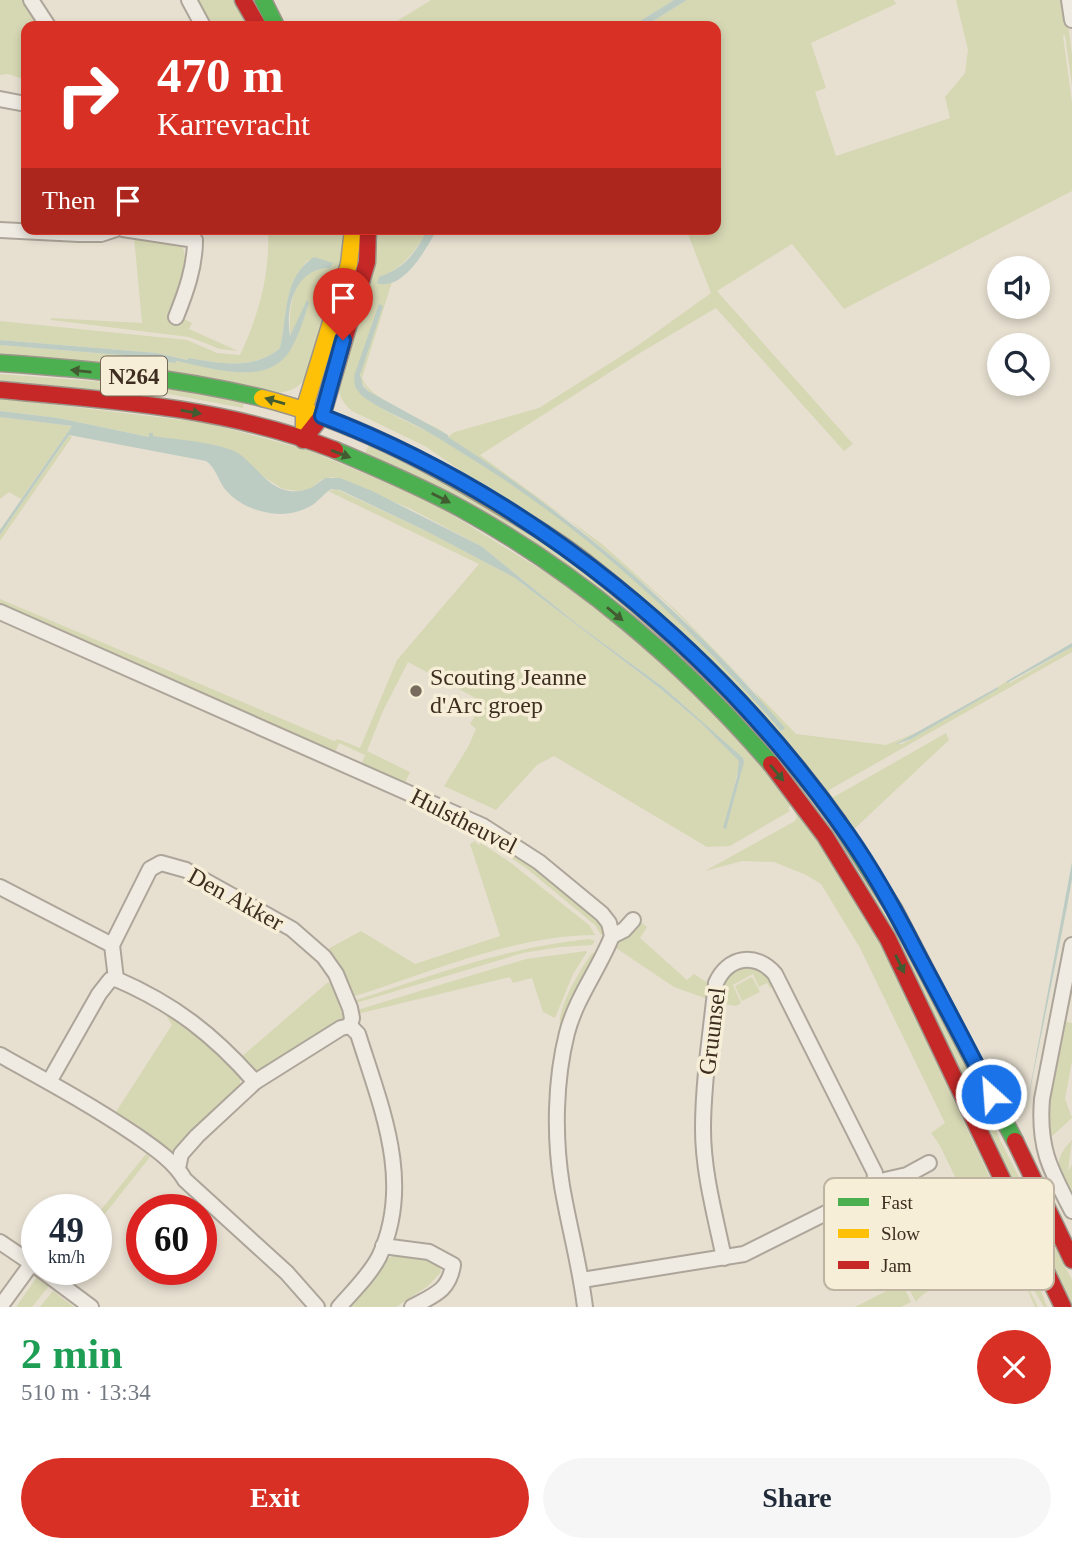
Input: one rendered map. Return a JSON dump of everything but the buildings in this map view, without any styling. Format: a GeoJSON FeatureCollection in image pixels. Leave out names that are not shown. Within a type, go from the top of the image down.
{"type":"FeatureCollection","features":[{"type":"Feature","properties":{"kind":"main road"},"geometry":{"type":"LineString","coordinates":[[243,0],[255,21]]}},
{"type":"Feature","properties":{"kind":"main road"},"geometry":{"type":"LineString","coordinates":[[263,0],[274,21]]}},
{"type":"Feature","properties":{"kind":"main road"},"geometry":{"type":"LineString","coordinates":[[303,440],[304,410],[349,264],[352,235]]}},
{"type":"Feature","properties":{"kind":"main road"},"geometry":{"type":"LineString","coordinates":[[303,440],[322,416],[367,262],[368,235]]}},
{"type":"Feature","properties":{"kind":"main road","name":"N264"},"geometry":{"type":"LineString","coordinates":[[0,363],[189,383],[265,398],[322,416],[377,438],[429,464],[579,557],[675,639],[735,698],[829,809],[882,887],[967,1045],[1032,1178]]}},
{"type":"Feature","properties":{"kind":"main road","name":"N264"},"geometry":{"type":"LineString","coordinates":[[0,390],[178,410],[255,426],[303,440],[361,461],[436,496],[531,550],[607,608],[670,660],[751,741],[828,841],[888,939],[1002,1178]]}},
{"type":"Feature","properties":{"kind":"main road","name":"N264"},"geometry":{"type":"LineString","coordinates":[[1054,1223],[1072,1260]]}},
{"type":"Feature","properties":{"kind":"main road","name":"N264"},"geometry":{"type":"LineString","coordinates":[[1054,1288],[1063,1307]]}},
{"type":"Feature","properties":{"kind":"street"},"geometry":{"type":"LineString","coordinates":[[31,0],[45,21]]}},
{"type":"Feature","properties":{"kind":"street"},"geometry":{"type":"LineString","coordinates":[[189,0],[200,21]]}},
{"type":"Feature","properties":{"kind":"street"},"geometry":{"type":"LineString","coordinates":[[1069,0],[1072,20]]}},
{"type":"Feature","properties":{"kind":"street"},"geometry":{"type":"LineString","coordinates":[[0,99],[21,103]]}},
{"type":"Feature","properties":{"kind":"street"},"geometry":{"type":"LineString","coordinates":[[0,230],[21,231]]}},
{"type":"Feature","properties":{"kind":"street"},"geometry":{"type":"LineString","coordinates":[[176,317],[195,256],[195,235]]}},
{"type":"Feature","properties":{"kind":"street","name":"Hulstheuvel"},"geometry":{"type":"LineString","coordinates":[[0,612],[483,826],[539,862],[602,914],[609,923],[612,936]]}},
{"type":"Feature","properties":{"kind":"street","name":"Den Akker"},"geometry":{"type":"LineString","coordinates":[[112,945],[150,869],[162,863],[186,870],[292,929],[324,957],[336,974],[350,1008],[350,1026],[358,1034],[377,1096],[395,1165],[396,1191],[391,1225],[383,1246],[366,1277],[339,1307]]}},
{"type":"Feature","properties":{"kind":"street"},"geometry":{"type":"LineString","coordinates":[[0,887],[112,945],[116,979]]}},
{"type":"Feature","properties":{"kind":"street"},"geometry":{"type":"LineString","coordinates":[[585,1307],[582,1280],[561,1184],[556,1093],[567,1032],[576,1006],[612,936],[624,930],[633,920]]}},
{"type":"Feature","properties":{"kind":"street"},"geometry":{"type":"LineString","coordinates":[[1072,945],[1042,1099],[1040,1124],[1047,1162],[1072,1211]]}},
{"type":"Feature","properties":{"kind":"street","name":"Gruunsel"},"geometry":{"type":"LineString","coordinates":[[724,1258],[705,1165],[703,1130],[716,983],[720,973],[737,960],[759,961],[775,974],[876,1178]]}},
{"type":"Feature","properties":{"kind":"street"},"geometry":{"type":"LineString","coordinates":[[49,1082],[99,994],[110,980],[116,979],[179,1012],[200,1027],[236,1059],[256,1082]]}},
{"type":"Feature","properties":{"kind":"street"},"geometry":{"type":"LineString","coordinates":[[178,1168],[181,1154],[197,1136],[256,1082],[341,1028],[350,1026]]}},
{"type":"Feature","properties":{"kind":"street"},"geometry":{"type":"LineString","coordinates":[[0,1055],[96,1108],[178,1168],[185,1180],[287,1273],[317,1307]]}},
{"type":"Feature","properties":{"kind":"street"},"geometry":{"type":"LineString","coordinates":[[894,1178],[907,1175],[929,1163]]}},
{"type":"Feature","properties":{"kind":"street"},"geometry":{"type":"LineString","coordinates":[[582,1280],[744,1254],[824,1215]]}},
{"type":"Feature","properties":{"kind":"street"},"geometry":{"type":"LineString","coordinates":[[0,1242],[21,1256]]}},
{"type":"Feature","properties":{"kind":"street"},"geometry":{"type":"LineString","coordinates":[[383,1246],[429,1252],[453,1265],[450,1279],[440,1292],[412,1307]]}},
{"type":"Feature","properties":{"kind":"street"},"geometry":{"type":"LineString","coordinates":[[0,1307],[21,1283]]}},
{"type":"Feature","properties":{"kind":"street"},"geometry":{"type":"LineString","coordinates":[[61,1285],[91,1307]]}},
{"type":"Feature","properties":{"kind":"green space"},"geometry":{"type":"Polygon","coordinates":[[[0,0],[22,0],[36,21],[21,21],[21,78],[8,74],[0,75],[0,0]]]}},
{"type":"Feature","properties":{"kind":"green space"},"geometry":{"type":"Polygon","coordinates":[[[194,0],[240,0],[251,21],[205,21],[194,0]]]}},
{"type":"Feature","properties":{"kind":"green space"},"geometry":{"type":"Polygon","coordinates":[[[431,0],[674,0],[640,21],[397,21],[431,0]]]}},
{"type":"Feature","properties":{"kind":"green space"},"geometry":{"type":"Polygon","coordinates":[[[687,0],[894,0],[896,4],[811,43],[826,88],[815,92],[836,156],[950,118],[945,97],[965,73],[968,50],[956,0],[1065,0],[1072,55],[1072,86],[1065,35],[1072,103],[1072,191],[844,309],[792,244],[717,291],[853,444],[844,451],[716,308],[480,455],[602,544],[677,611],[796,734],[886,745],[923,730],[897,743],[902,744],[998,689],[1007,681],[1010,683],[1072,647],[1072,652],[829,790],[832,798],[946,733],[949,740],[851,832],[809,777],[491,492],[425,446],[352,411],[344,403],[338,386],[371,235],[424,235],[411,255],[387,275],[386,284],[392,282],[362,378],[384,400],[368,391],[360,380],[361,370],[354,376],[362,394],[394,415],[476,460],[572,528],[617,565],[702,645],[781,731],[754,691],[667,603],[570,521],[447,437],[455,432],[539,408],[637,346],[711,293],[688,235],[721,235],[721,21],[653,21],[687,0]]]}},
{"type":"Feature","properties":{"kind":"green space"},"geometry":{"type":"Polygon","coordinates":[[[268,235],[347,235],[347,246],[308,375],[286,392],[275,393],[0,357],[0,345],[175,361],[245,373],[291,349],[309,303],[307,301],[291,337],[290,314],[296,288],[305,276],[330,268],[308,260],[299,271],[290,292],[280,348],[248,363],[188,360],[157,353],[0,340],[0,321],[187,340],[217,353],[240,355],[262,294],[268,235]]]}},
{"type":"Feature","properties":{"kind":"green space"},"geometry":{"type":"Polygon","coordinates":[[[134,237],[181,245],[184,252],[182,281],[168,318],[180,325],[182,318],[192,323],[189,329],[238,351],[220,349],[189,337],[51,320],[142,323],[134,237]]]}},
{"type":"Feature","properties":{"kind":"green space"},"geometry":{"type":"Polygon","coordinates":[[[0,374],[170,387],[244,402],[243,408],[169,394],[111,393],[0,383],[0,374]]]}},
{"type":"Feature","properties":{"kind":"green space"},"geometry":{"type":"Polygon","coordinates":[[[0,398],[207,423],[308,450],[428,500],[597,604],[747,744],[861,901],[990,1178],[956,1178],[931,1133],[945,1123],[860,948],[821,884],[774,862],[742,861],[705,871],[795,821],[797,817],[791,806],[788,808],[790,811],[730,846],[707,847],[554,756],[537,765],[496,810],[444,786],[468,747],[476,729],[470,724],[483,702],[408,662],[383,711],[367,751],[410,772],[404,785],[361,766],[365,755],[339,743],[334,755],[0,606],[0,599],[334,741],[338,739],[360,748],[397,660],[479,564],[328,491],[336,489],[424,530],[515,578],[661,689],[701,723],[740,761],[725,830],[744,760],[663,687],[577,624],[481,546],[411,509],[333,477],[321,480],[311,489],[283,489],[259,474],[230,449],[149,437],[58,418],[0,411],[0,398]]]}},
{"type":"Feature","properties":{"kind":"green space"},"geometry":{"type":"Polygon","coordinates":[[[0,417],[72,426],[21,499],[9,492],[0,499],[0,417]]]}},
{"type":"Feature","properties":{"kind":"green space"},"geometry":{"type":"Polygon","coordinates":[[[69,435],[72,437],[0,541],[0,535],[69,435]]]}},
{"type":"Feature","properties":{"kind":"green space"},"geometry":{"type":"Polygon","coordinates":[[[370,443],[439,477],[583,565],[677,645],[752,721],[774,747],[871,890],[924,979],[971,1070],[1000,1140],[1020,1178],[1012,1178],[989,1130],[950,1061],[888,932],[840,853],[783,775],[736,720],[649,628],[603,590],[511,528],[364,455],[370,443]]]}},
{"type":"Feature","properties":{"kind":"green space"},"geometry":{"type":"Polygon","coordinates":[[[484,832],[511,848],[599,919],[606,933],[601,935],[595,925],[526,868],[484,840],[484,832]]]}},
{"type":"Feature","properties":{"kind":"green space"},"geometry":{"type":"Polygon","coordinates":[[[475,841],[511,863],[589,925],[595,935],[563,937],[502,948],[352,997],[340,967],[328,949],[361,931],[415,964],[500,936],[470,844],[475,841]]]}},
{"type":"Feature","properties":{"kind":"green space"},"geometry":{"type":"Polygon","coordinates":[[[638,920],[647,927],[640,938],[687,980],[694,974],[711,985],[710,1000],[674,987],[616,948],[618,940],[638,920]]]}},
{"type":"Feature","properties":{"kind":"green space"},"geometry":{"type":"Polygon","coordinates":[[[589,939],[595,941],[592,945],[523,953],[356,1003],[353,1001],[499,956],[589,939]]]}},
{"type":"Feature","properties":{"kind":"green space"},"geometry":{"type":"Polygon","coordinates":[[[586,951],[573,974],[555,1018],[543,1012],[532,978],[513,983],[510,977],[357,1014],[357,1010],[526,959],[586,951]]]}},
{"type":"Feature","properties":{"kind":"green space"},"geometry":{"type":"Polygon","coordinates":[[[600,952],[563,1024],[560,1025],[562,1009],[576,978],[592,953],[600,952]]]}},
{"type":"Feature","properties":{"kind":"green space"},"geometry":{"type":"Polygon","coordinates":[[[743,964],[761,967],[775,985],[770,988],[767,983],[759,987],[753,974],[733,985],[741,1003],[736,1006],[719,1003],[723,979],[743,964]]]}},
{"type":"Feature","properties":{"kind":"green space"},"geometry":{"type":"Polygon","coordinates":[[[1072,970],[1072,994],[1066,1022],[1072,1023],[1072,1061],[1065,1099],[1072,1118],[1050,1138],[1047,1136],[1044,1112],[1072,970]]]}},
{"type":"Feature","properties":{"kind":"green space"},"geometry":{"type":"Polygon","coordinates":[[[752,977],[760,992],[742,1001],[735,986],[752,977]]]}},
{"type":"Feature","properties":{"kind":"green space"},"geometry":{"type":"Polygon","coordinates":[[[331,982],[344,1019],[263,1069],[254,1071],[240,1058],[327,983],[331,982]]]}},
{"type":"Feature","properties":{"kind":"green space"},"geometry":{"type":"Polygon","coordinates":[[[166,1015],[195,1030],[240,1078],[240,1086],[235,1093],[172,1154],[114,1115],[172,1025],[166,1015]]]}},
{"type":"Feature","properties":{"kind":"green space"},"geometry":{"type":"Polygon","coordinates":[[[1072,1140],[1068,1171],[1072,1165],[1072,1200],[1061,1177],[1059,1163],[1065,1148],[1072,1140]]]}},
{"type":"Feature","properties":{"kind":"green space"},"geometry":{"type":"Polygon","coordinates":[[[146,1154],[150,1157],[112,1205],[112,1196],[146,1154]]]}},
{"type":"Feature","properties":{"kind":"green space"},"geometry":{"type":"Polygon","coordinates":[[[1054,1245],[1072,1280],[1072,1307],[1054,1269],[1054,1245]]]}},
{"type":"Feature","properties":{"kind":"green space"},"geometry":{"type":"Polygon","coordinates":[[[393,1256],[430,1260],[440,1267],[441,1272],[428,1286],[396,1307],[350,1307],[367,1289],[386,1259],[393,1256]]]}},
{"type":"Feature","properties":{"kind":"green space"},"geometry":{"type":"Polygon","coordinates":[[[31,1285],[49,1286],[32,1307],[16,1307],[31,1285]]]}},
{"type":"Feature","properties":{"kind":"green space"},"geometry":{"type":"Polygon","coordinates":[[[888,1290],[905,1290],[911,1302],[901,1307],[855,1307],[888,1290]]]}},
{"type":"Feature","properties":{"kind":"green space"},"geometry":{"type":"Polygon","coordinates":[[[910,1290],[929,1290],[921,1296],[916,1302],[910,1290]]]}},
{"type":"Feature","properties":{"kind":"green space"},"geometry":{"type":"Polygon","coordinates":[[[1028,1290],[1038,1307],[1035,1307],[1028,1290]]]}},
{"type":"Feature","properties":{"kind":"green space"},"geometry":{"type":"Polygon","coordinates":[[[1034,1290],[1041,1290],[1047,1307],[1044,1307],[1034,1290]]]}},
{"type":"Feature","properties":{"kind":"green space"},"geometry":{"type":"Polygon","coordinates":[[[53,1291],[74,1307],[40,1307],[53,1291]]]}},
{"type":"Feature","properties":{"kind":"shaded area"},"geometry":{"type":"Polygon","coordinates":[[[674,0],[687,0],[653,21],[640,21],[674,0]]]}},
{"type":"Feature","properties":{"kind":"shaded area"},"geometry":{"type":"Polygon","coordinates":[[[424,235],[434,235],[405,275],[387,284],[377,283],[379,277],[409,259],[424,235]]]}},
{"type":"Feature","properties":{"kind":"shaded area"},"geometry":{"type":"Polygon","coordinates":[[[314,257],[333,263],[330,268],[308,275],[295,291],[289,313],[290,336],[307,300],[309,303],[291,349],[281,361],[268,369],[238,372],[176,361],[0,345],[0,340],[157,353],[187,360],[189,358],[224,363],[259,360],[280,348],[291,287],[296,276],[314,257]]]}},
{"type":"Feature","properties":{"kind":"shaded area"},"geometry":{"type":"Polygon","coordinates":[[[379,304],[383,306],[360,375],[363,386],[448,435],[585,535],[709,645],[785,728],[781,731],[682,625],[573,529],[494,473],[430,433],[361,395],[355,387],[354,376],[379,304]]]}},
{"type":"Feature","properties":{"kind":"shaded area"},"geometry":{"type":"Polygon","coordinates":[[[0,411],[58,418],[149,437],[149,433],[153,433],[153,436],[220,446],[239,454],[264,477],[283,489],[308,489],[326,478],[340,478],[372,491],[481,546],[577,624],[663,687],[743,758],[726,829],[723,828],[739,761],[701,723],[661,689],[515,578],[340,490],[331,489],[303,510],[278,514],[266,512],[232,497],[206,461],[69,435],[0,535],[0,530],[72,426],[0,417],[0,411]]]}},
{"type":"Feature","properties":{"kind":"shaded area"},"geometry":{"type":"Polygon","coordinates":[[[1072,643],[1072,647],[1007,683],[1007,681],[1072,643]]]}},
{"type":"Feature","properties":{"kind":"shaded area"},"geometry":{"type":"Polygon","coordinates":[[[998,687],[911,739],[894,745],[998,687]]]}},
{"type":"Feature","properties":{"kind":"shaded area"},"geometry":{"type":"Polygon","coordinates":[[[1072,862],[1067,907],[1025,1115],[1072,862]]]}},
{"type":"Feature","properties":{"kind":"traffic: fast"},"geometry":{"type":"LineString","coordinates":[[263,0],[274,21]]}},
{"type":"Feature","properties":{"kind":"traffic: fast"},"geometry":{"type":"LineString","coordinates":[[0,363],[132,375],[262,398]]}},
{"type":"Feature","properties":{"kind":"traffic: fast"},"geometry":{"type":"LineString","coordinates":[[335,450],[460,508],[546,561],[627,622],[665,655],[702,690],[771,764]]}},
{"type":"Feature","properties":{"kind":"traffic: fast"},"geometry":{"type":"LineString","coordinates":[[838,821],[894,909],[1015,1141]]}},
{"type":"Feature","properties":{"kind":"traffic: slow"},"geometry":{"type":"LineString","coordinates":[[304,427],[304,410],[349,264],[352,235]]}},
{"type":"Feature","properties":{"kind":"traffic: slow"},"geometry":{"type":"LineString","coordinates":[[262,398],[357,430],[418,459],[525,521],[585,562]]}},
{"type":"Feature","properties":{"kind":"traffic: jam"},"geometry":{"type":"LineString","coordinates":[[243,0],[255,21]]}},
{"type":"Feature","properties":{"kind":"traffic: jam"},"geometry":{"type":"LineString","coordinates":[[303,440],[322,416],[367,262],[368,235]]}},
{"type":"Feature","properties":{"kind":"traffic: jam"},"geometry":{"type":"LineString","coordinates":[[0,390],[127,402],[212,415],[254,424],[335,450]]}},
{"type":"Feature","properties":{"kind":"traffic: jam"},"geometry":{"type":"LineString","coordinates":[[585,562],[655,620],[721,683],[782,749],[838,821]]}},
{"type":"Feature","properties":{"kind":"traffic: jam"},"geometry":{"type":"LineString","coordinates":[[771,764],[825,836],[888,939],[1002,1178]]}},
{"type":"Feature","properties":{"kind":"traffic: jam"},"geometry":{"type":"LineString","coordinates":[[1015,1141],[1033,1178]]}},
{"type":"Feature","properties":{"kind":"traffic: jam"},"geometry":{"type":"LineString","coordinates":[[1054,1222],[1072,1260]]}},
{"type":"Feature","properties":{"kind":"traffic: jam"},"geometry":{"type":"LineString","coordinates":[[1054,1288],[1063,1307]]}},
{"type":"Feature","properties":{"kind":"place","name":"Scouting Jeanne d'Arc groep"},"geometry":{"type":"Point","coordinates":[416,691]}},
{"type":"Feature","properties":{"kind":"route"},"geometry":{"type":"LineString","coordinates":[[343,340],[322,416],[429,464],[579,557],[691,653],[792,761],[849,836],[882,887],[991,1094]]}}]}
